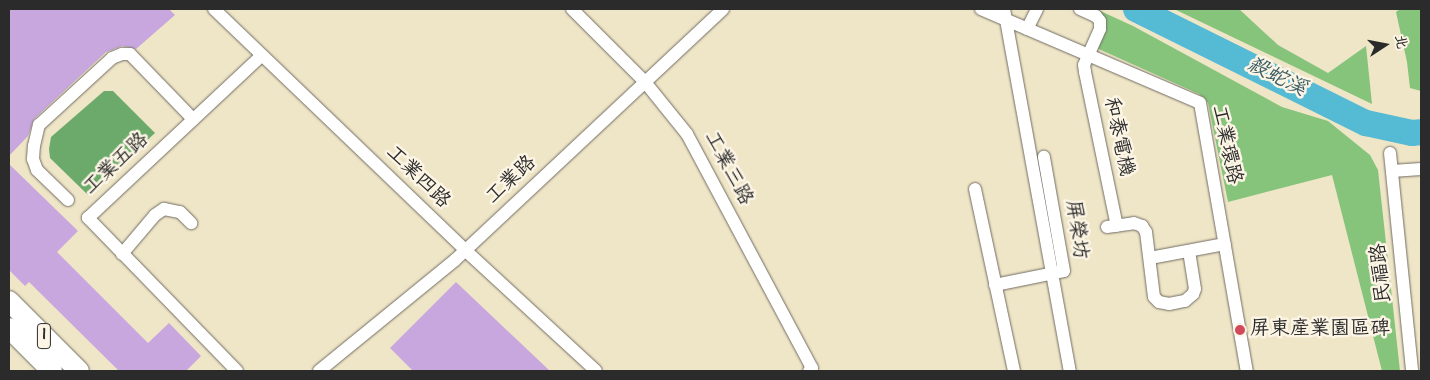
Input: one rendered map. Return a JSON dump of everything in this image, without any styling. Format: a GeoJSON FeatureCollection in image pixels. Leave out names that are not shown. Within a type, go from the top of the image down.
{"type":"FeatureCollection","features":[{"type":"Feature","properties":{"kind":"main road","name":"1"},"geometry":{"type":"LineString","coordinates":[[9,301],[79,371]]}},
{"type":"Feature","properties":{"kind":"main road","name":"1"},"geometry":{"type":"LineString","coordinates":[[9,328],[52,371]]}},
{"type":"Feature","properties":{"kind":"street","name":"工業四路"},"geometry":{"type":"LineString","coordinates":[[214,9],[465,250],[596,371]]}},
{"type":"Feature","properties":{"kind":"street","name":"工業三路"},"geometry":{"type":"LineString","coordinates":[[572,9],[644,82],[686,134],[812,368],[809,371]]}},
{"type":"Feature","properties":{"kind":"street","name":"工業路"},"geometry":{"type":"LineString","coordinates":[[319,371],[465,250],[723,9]]}},
{"type":"Feature","properties":{"kind":"street","name":"工業環路"},"geometry":{"type":"LineString","coordinates":[[981,9],[1005,15],[1027,29],[1200,103],[1247,371]]}},
{"type":"Feature","properties":{"kind":"street"},"geometry":{"type":"LineString","coordinates":[[1027,29],[1037,9]]}},
{"type":"Feature","properties":{"kind":"street"},"geometry":{"type":"LineString","coordinates":[[1080,9],[1096,16],[1100,22],[1100,29],[1088,55]]}},
{"type":"Feature","properties":{"kind":"street"},"geometry":{"type":"LineString","coordinates":[[1005,15],[1070,371]]}},
{"type":"Feature","properties":{"kind":"street"},"geometry":{"type":"LineString","coordinates":[[68,200],[37,170],[33,158],[38,125],[112,58],[122,54],[130,54],[193,119]]}},
{"type":"Feature","properties":{"kind":"street","name":"工業五路"},"geometry":{"type":"LineString","coordinates":[[237,371],[88,218],[262,54]]}},
{"type":"Feature","properties":{"kind":"street","name":"和泰電機"},"geometry":{"type":"LineString","coordinates":[[1088,55],[1084,64],[1085,72],[1112,227],[1134,223],[1142,226],[1148,238],[1154,297],[1159,302],[1169,304],[1185,301],[1194,294],[1195,289],[1188,251]]}},
{"type":"Feature","properties":{"kind":"street","name":"民福路"},"geometry":{"type":"LineString","coordinates":[[1390,153],[1412,371]]}},
{"type":"Feature","properties":{"kind":"street","name":"屏榮坊"},"geometry":{"type":"LineString","coordinates":[[995,285],[1064,271],[1044,157]]}},
{"type":"Feature","properties":{"kind":"street"},"geometry":{"type":"LineString","coordinates":[[1392,171],[1421,169]]}},
{"type":"Feature","properties":{"kind":"street"},"geometry":{"type":"LineString","coordinates":[[975,189],[1014,371]]}},
{"type":"Feature","properties":{"kind":"street"},"geometry":{"type":"LineString","coordinates":[[122,254],[155,215],[164,209],[180,212],[191,223]]}},
{"type":"Feature","properties":{"kind":"street"},"geometry":{"type":"LineString","coordinates":[[1150,258],[1225,244]]}},
{"type":"Feature","properties":{"kind":"green space"},"geometry":{"type":"Polygon","coordinates":[[[1080,9],[1096,9],[1133,26],[1282,107],[1328,121],[1370,155],[1378,170],[1400,371],[1382,371],[1332,175],[1228,202],[1208,103],[1199,94],[1092,46],[1100,21],[1080,9]]]}},
{"type":"Feature","properties":{"kind":"green space"},"geometry":{"type":"Polygon","coordinates":[[[1174,9],[1239,9],[1278,45],[1328,73],[1366,46],[1372,104],[1174,9]]]}},
{"type":"Feature","properties":{"kind":"green space"},"geometry":{"type":"Polygon","coordinates":[[[1400,9],[1421,9],[1421,91],[1410,88],[1407,62],[1396,12],[1400,9]]]}},
{"type":"Feature","properties":{"kind":"green space"},"geometry":{"type":"Polygon","coordinates":[[[104,91],[113,91],[155,133],[88,195],[50,158],[49,149],[51,137],[104,91]]]}},
{"type":"Feature","properties":{"kind":"building"},"geometry":{"type":"Polygon","coordinates":[[[9,9],[169,9],[175,15],[136,49],[122,46],[106,52],[34,119],[28,136],[9,156],[9,9]]]}},
{"type":"Feature","properties":{"kind":"building"},"geometry":{"type":"Polygon","coordinates":[[[9,164],[78,231],[57,252],[148,343],[169,323],[201,356],[186,371],[119,371],[29,282],[25,286],[9,270],[9,164]]]}},
{"type":"Feature","properties":{"kind":"building"},"geometry":{"type":"Polygon","coordinates":[[[456,282],[550,371],[413,371],[390,348],[456,282]]]}},
{"type":"Feature","properties":{"kind":"waterway","name":"殺蛇溪"},"geometry":{"type":"LineString","coordinates":[[1136,9],[1366,123],[1412,133],[1421,132]]}},
{"type":"Feature","properties":{"kind":"place","name":"屏東產業園區碑"},"geometry":{"type":"Point","coordinates":[1240,330]}}]}
